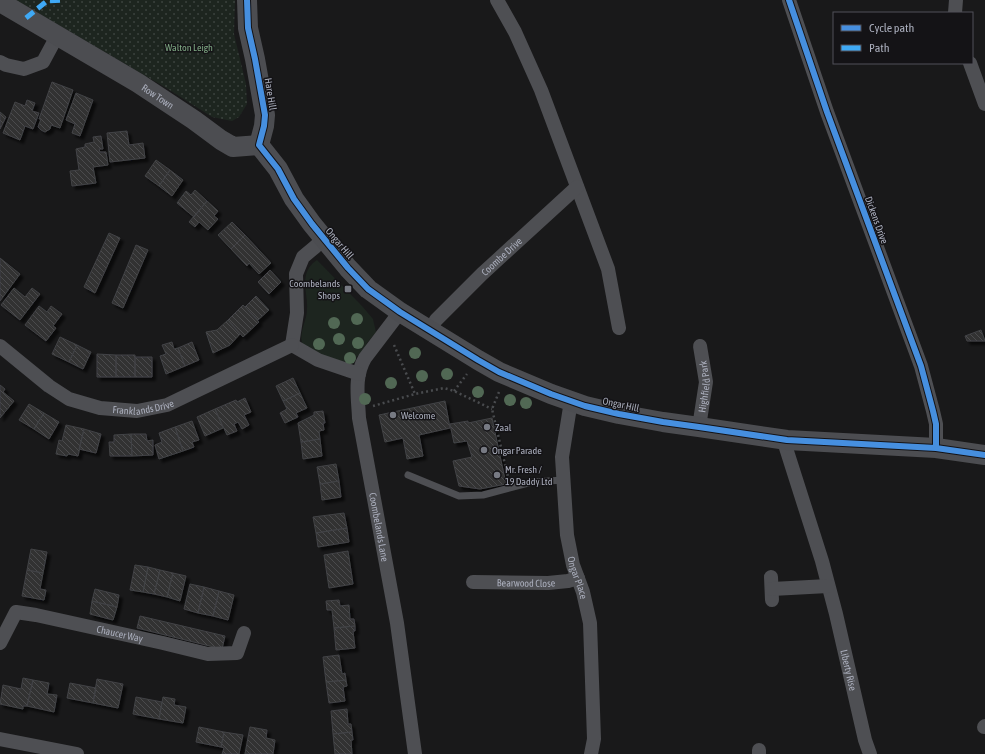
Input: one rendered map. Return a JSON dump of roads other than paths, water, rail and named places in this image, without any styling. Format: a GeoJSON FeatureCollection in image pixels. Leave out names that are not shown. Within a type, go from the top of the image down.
{"type":"FeatureCollection","features":[{"type":"Feature","properties":{"kind":"street","name":"Hare Hill"},"geometry":{"type":"LineString","coordinates":[[247,0],[248,28],[265,115],[260,145]]}},
{"type":"Feature","properties":{"kind":"street"},"geometry":{"type":"LineString","coordinates":[[498,0],[515,32],[541,90],[578,187],[608,269],[619,328]]}},
{"type":"Feature","properties":{"kind":"street","name":"Dickens Drive"},"geometry":{"type":"LineString","coordinates":[[789,0],[827,112],[921,366],[936,424],[936,448]]}},
{"type":"Feature","properties":{"kind":"street"},"geometry":{"type":"LineString","coordinates":[[955,12],[956,0]]}},
{"type":"Feature","properties":{"kind":"street","name":"Row Town"},"geometry":{"type":"LineString","coordinates":[[0,2],[138,83],[194,120],[221,140],[233,146],[260,145]]}},
{"type":"Feature","properties":{"kind":"street"},"geometry":{"type":"LineString","coordinates":[[0,62],[24,69],[43,62],[57,36]]}},
{"type":"Feature","properties":{"kind":"street"},"geometry":{"type":"LineString","coordinates":[[970,64],[985,104]]}},
{"type":"Feature","properties":{"kind":"street"},"geometry":{"type":"LineString","coordinates":[[260,145],[278,169],[294,199],[318,231],[315,247],[303,257],[296,274],[297,313],[292,345],[318,360],[358,374]]}},
{"type":"Feature","properties":{"kind":"street","name":"Coombe Drive"},"geometry":{"type":"LineString","coordinates":[[430,330],[436,320],[482,274],[578,187]]}},
{"type":"Feature","properties":{"kind":"street","name":"Ongar Hill"},"geometry":{"type":"LineString","coordinates":[[318,231],[348,268],[368,289],[400,312],[499,372],[551,394],[585,406],[663,422],[700,426],[787,440],[936,448],[985,455]]}},
{"type":"Feature","properties":{"kind":"street","name":"Coombelands Lane"},"geometry":{"type":"LineString","coordinates":[[400,312],[365,358],[358,374],[357,388],[359,418],[397,622],[416,754]]}},
{"type":"Feature","properties":{"kind":"street","name":"Franklands Drive"},"geometry":{"type":"LineString","coordinates":[[0,346],[49,386],[69,399],[100,408],[137,411],[167,404],[292,345]]}},
{"type":"Feature","properties":{"kind":"street","name":"Highfield Park"},"geometry":{"type":"LineString","coordinates":[[700,346],[706,382],[700,426]]}},
{"type":"Feature","properties":{"kind":"street","name":"Ongar Place"},"geometry":{"type":"LineString","coordinates":[[571,401],[562,457],[567,535],[573,565],[583,592],[590,623],[594,739],[591,754]]}},
{"type":"Feature","properties":{"kind":"street","name":"Liberty Rise"},"geometry":{"type":"LineString","coordinates":[[787,440],[786,448],[822,561],[865,740],[870,754]]}},
{"type":"Feature","properties":{"kind":"street","name":"Bearwood Close"},"geometry":{"type":"LineString","coordinates":[[473,582],[548,583],[568,581],[578,578]]}},
{"type":"Feature","properties":{"kind":"street"},"geometry":{"type":"LineString","coordinates":[[772,589],[828,586]]}},
{"type":"Feature","properties":{"kind":"street","name":"Chaucer Way"},"geometry":{"type":"LineString","coordinates":[[0,643],[16,612],[36,615],[208,654],[237,653],[244,633]]}},
{"type":"Feature","properties":{"kind":"street"},"geometry":{"type":"LineString","coordinates":[[0,739],[77,754]]}},
{"type":"Feature","properties":{"kind":"lane"},"geometry":{"type":"LineString","coordinates":[[408,475],[459,496],[483,495],[532,482],[564,480]]}},
{"type":"Feature","properties":{"kind":"place","name":"Coombelands Shops"},"geometry":{"type":"Point","coordinates":[348,289]}},
{"type":"Feature","properties":{"kind":"place","name":"Welcome"},"geometry":{"type":"Point","coordinates":[393,415]}},
{"type":"Feature","properties":{"kind":"place","name":"Zaal"},"geometry":{"type":"Point","coordinates":[487,427]}},
{"type":"Feature","properties":{"kind":"place","name":"Ongar Parade"},"geometry":{"type":"Point","coordinates":[484,450]}},
{"type":"Feature","properties":{"kind":"place","name":"Mr. Fresh / 19 Daddy Ltd"},"geometry":{"type":"Point","coordinates":[497,475]}},
{"type":"Feature","properties":{"kind":"park label","name":"Walton Leigh"},"geometry":{"type":"Point","coordinates":[189,47]}}]}
